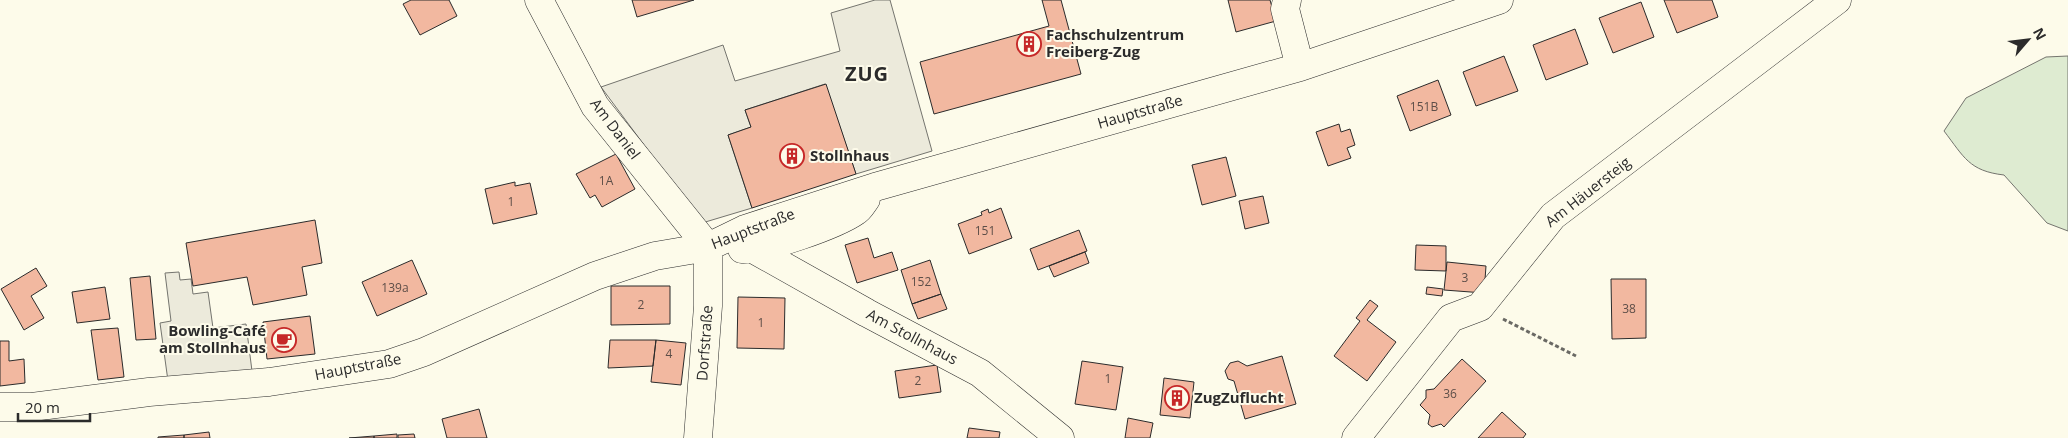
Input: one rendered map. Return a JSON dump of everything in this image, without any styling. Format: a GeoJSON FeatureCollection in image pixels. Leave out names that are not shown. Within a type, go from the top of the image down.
{"type":"FeatureCollection","features":[{"type":"Feature","properties":{"kind":"street","name":"Am Daniel"},"geometry":{"type":"LineString","coordinates":[[539,0],[595,106],[708,247]]}},
{"type":"Feature","properties":{"kind":"street"},"geometry":{"type":"LineString","coordinates":[[1286,0],[1285,9],[1300,67]]}},
{"type":"Feature","properties":{"kind":"street","name":"Hauptstraße"},"geometry":{"type":"LineString","coordinates":[[0,407],[32,407],[149,392],[269,382],[389,364],[424,352],[596,276],[655,256],[708,247],[745,229],[875,188],[1300,67],[1499,0]]}},
{"type":"Feature","properties":{"kind":"street","name":"Am Häuersteig"},"geometry":{"type":"LineString","coordinates":[[1356,438],[1553,216],[1837,0]]}},
{"type":"Feature","properties":{"kind":"street"},"geometry":{"type":"LineString","coordinates":[[708,247],[755,250],[857,211],[875,188]]}},
{"type":"Feature","properties":{"kind":"street","name":"Dorfstraße"},"geometry":{"type":"LineString","coordinates":[[698,438],[708,306],[708,247]]}},
{"type":"Feature","properties":{"kind":"street","name":"Am Stollnhaus"},"geometry":{"type":"LineString","coordinates":[[755,250],[867,313],[980,373],[1060,438]]}},
{"type":"Feature","properties":{"kind":"path"},"geometry":{"type":"LineString","coordinates":[[1466,312],[1576,356]]}},
{"type":"Feature","properties":{"kind":"green space"},"geometry":{"type":"Polygon","coordinates":[[[2068,56],[2068,231],[2047,223],[2004,175],[1983,170],[1968,161],[1944,131],[1966,98],[2046,57],[2068,56]]]}},
{"type":"Feature","properties":{"kind":"shaded area"},"geometry":{"type":"Polygon","coordinates":[[[875,0],[890,0],[932,151],[856,174],[825,84],[745,110],[751,127],[728,135],[752,208],[702,223],[601,87],[723,45],[735,81],[840,51],[831,13],[875,0]]]}},
{"type":"Feature","properties":{"kind":"shaded area"},"geometry":{"type":"Polygon","coordinates":[[[179,272],[180,280],[191,279],[193,294],[208,292],[213,328],[246,324],[252,371],[168,381],[160,323],[171,321],[165,273],[179,272]]]}},
{"type":"Feature","properties":{"kind":"building"},"geometry":{"type":"Polygon","coordinates":[[[411,0],[449,0],[457,16],[420,35],[403,4],[411,0]]]}},
{"type":"Feature","properties":{"kind":"building"},"geometry":{"type":"Polygon","coordinates":[[[632,0],[694,0],[637,17],[632,0]]]}},
{"type":"Feature","properties":{"kind":"building","name":"Fachschulzentrum Freiberg-Zug"},"geometry":{"type":"Polygon","coordinates":[[[1042,0],[1061,0],[1081,74],[934,114],[920,62],[1049,26],[1042,0]]]}},
{"type":"Feature","properties":{"kind":"building"},"geometry":{"type":"Polygon","coordinates":[[[1228,0],[1270,0],[1276,21],[1236,32],[1228,0]]]}},
{"type":"Feature","properties":{"kind":"building"},"geometry":{"type":"Polygon","coordinates":[[[1664,0],[1712,0],[1718,17],[1677,33],[1664,0]]]}},
{"type":"Feature","properties":{"kind":"building"},"geometry":{"type":"Polygon","coordinates":[[[1641,2],[1654,37],[1613,53],[1599,18],[1641,2]]]}},
{"type":"Feature","properties":{"kind":"building"},"geometry":{"type":"Polygon","coordinates":[[[1575,29],[1588,64],[1546,80],[1533,45],[1575,29]]]}},
{"type":"Feature","properties":{"kind":"building"},"geometry":{"type":"Polygon","coordinates":[[[1504,56],[1518,91],[1476,106],[1463,72],[1504,56]]]}},
{"type":"Feature","properties":{"kind":"building"},"geometry":{"type":"Polygon","coordinates":[[[1438,80],[1451,115],[1410,131],[1397,96],[1438,80]]]}},
{"type":"Feature","properties":{"kind":"building","name":"Stollnhaus"},"geometry":{"type":"Polygon","coordinates":[[[826,84],[856,174],[752,208],[728,135],[751,127],[745,110],[826,84]]]}},
{"type":"Feature","properties":{"kind":"building"},"geometry":{"type":"Polygon","coordinates":[[[1339,124],[1341,132],[1350,129],[1355,145],[1347,148],[1351,158],[1328,166],[1316,132],[1339,124]]]}},
{"type":"Feature","properties":{"kind":"building"},"geometry":{"type":"Polygon","coordinates":[[[616,154],[635,189],[602,207],[595,195],[590,198],[576,174],[616,154]]]}},
{"type":"Feature","properties":{"kind":"building"},"geometry":{"type":"Polygon","coordinates":[[[1226,157],[1236,196],[1202,205],[1192,165],[1226,157]]]}},
{"type":"Feature","properties":{"kind":"building"},"geometry":{"type":"Polygon","coordinates":[[[515,182],[515,186],[530,183],[537,214],[493,224],[485,189],[515,182]]]}},
{"type":"Feature","properties":{"kind":"building"},"geometry":{"type":"Polygon","coordinates":[[[1263,196],[1269,223],[1245,229],[1239,201],[1263,196]]]}},
{"type":"Feature","properties":{"kind":"building"},"geometry":{"type":"Polygon","coordinates":[[[1001,208],[1012,238],[969,254],[958,224],[982,215],[981,212],[988,209],[989,213],[1001,208]]]}},
{"type":"Feature","properties":{"kind":"building"},"geometry":{"type":"Polygon","coordinates":[[[315,220],[322,263],[302,267],[307,295],[253,305],[247,277],[193,286],[186,243],[315,220]]]}},
{"type":"Feature","properties":{"kind":"building"},"geometry":{"type":"Polygon","coordinates":[[[1079,230],[1087,251],[1038,270],[1030,249],[1079,230]]]}},
{"type":"Feature","properties":{"kind":"building"},"geometry":{"type":"Polygon","coordinates":[[[868,238],[874,258],[892,252],[898,270],[857,283],[845,245],[868,238]]]}},
{"type":"Feature","properties":{"kind":"building"},"geometry":{"type":"Polygon","coordinates":[[[1416,245],[1446,246],[1446,271],[1415,270],[1416,245]]]}},
{"type":"Feature","properties":{"kind":"building"},"geometry":{"type":"Polygon","coordinates":[[[1085,252],[1089,263],[1054,277],[1049,266],[1085,252]]]}},
{"type":"Feature","properties":{"kind":"building"},"geometry":{"type":"Polygon","coordinates":[[[412,260],[427,294],[377,316],[362,282],[412,260]]]}},
{"type":"Feature","properties":{"kind":"building"},"geometry":{"type":"Polygon","coordinates":[[[930,260],[941,294],[912,304],[901,270],[930,260]]]}},
{"type":"Feature","properties":{"kind":"building"},"geometry":{"type":"Polygon","coordinates":[[[1447,262],[1486,266],[1484,293],[1444,290],[1447,262]]]}},
{"type":"Feature","properties":{"kind":"building"},"geometry":{"type":"Polygon","coordinates":[[[36,268],[47,286],[31,296],[44,318],[24,330],[1,289],[36,268]]]}},
{"type":"Feature","properties":{"kind":"building"},"geometry":{"type":"Polygon","coordinates":[[[150,276],[156,339],[136,340],[130,278],[150,276]]]}},
{"type":"Feature","properties":{"kind":"building"},"geometry":{"type":"Polygon","coordinates":[[[1611,279],[1646,279],[1646,338],[1612,339],[1611,279]]]}},
{"type":"Feature","properties":{"kind":"building"},"geometry":{"type":"Polygon","coordinates":[[[611,286],[670,286],[670,324],[611,325],[611,286]]]}},
{"type":"Feature","properties":{"kind":"building"},"geometry":{"type":"Polygon","coordinates":[[[105,287],[110,319],[77,323],[72,292],[105,287]]]}},
{"type":"Feature","properties":{"kind":"building"},"geometry":{"type":"Polygon","coordinates":[[[1427,287],[1443,289],[1442,296],[1426,294],[1427,287]]]}},
{"type":"Feature","properties":{"kind":"building"},"geometry":{"type":"Polygon","coordinates":[[[941,294],[947,309],[918,319],[912,304],[941,294]]]}},
{"type":"Feature","properties":{"kind":"building"},"geometry":{"type":"Polygon","coordinates":[[[738,297],[785,298],[784,349],[737,348],[738,297]]]}},
{"type":"Feature","properties":{"kind":"building"},"geometry":{"type":"Polygon","coordinates":[[[1370,300],[1378,306],[1367,320],[1396,342],[1367,381],[1334,356],[1360,321],[1356,318],[1370,300]]]}},
{"type":"Feature","properties":{"kind":"building"},"geometry":{"type":"Polygon","coordinates":[[[310,316],[315,354],[267,359],[263,322],[310,316]]]}},
{"type":"Feature","properties":{"kind":"building"},"geometry":{"type":"Polygon","coordinates":[[[118,328],[124,377],[98,380],[91,330],[118,328]]]}},
{"type":"Feature","properties":{"kind":"building"},"geometry":{"type":"Polygon","coordinates":[[[610,340],[656,340],[653,366],[608,368],[610,340]]]}},
{"type":"Feature","properties":{"kind":"building"},"geometry":{"type":"Polygon","coordinates":[[[656,340],[686,343],[681,385],[651,382],[656,340]]]}},
{"type":"Feature","properties":{"kind":"building"},"geometry":{"type":"Polygon","coordinates":[[[0,341],[9,341],[9,361],[24,359],[25,383],[0,386],[0,341]]]}},
{"type":"Feature","properties":{"kind":"building"},"geometry":{"type":"Polygon","coordinates":[[[1282,356],[1296,404],[1245,419],[1234,381],[1228,379],[1225,371],[1230,363],[1238,361],[1247,366],[1282,356]]]}},
{"type":"Feature","properties":{"kind":"building"},"geometry":{"type":"Polygon","coordinates":[[[1462,359],[1486,381],[1444,427],[1441,424],[1432,427],[1428,424],[1430,415],[1420,405],[1426,398],[1426,390],[1434,389],[1462,359]]]}},
{"type":"Feature","properties":{"kind":"building"},"geometry":{"type":"Polygon","coordinates":[[[1082,361],[1123,367],[1116,410],[1075,404],[1082,361]]]}},
{"type":"Feature","properties":{"kind":"building"},"geometry":{"type":"Polygon","coordinates":[[[937,365],[941,392],[899,398],[895,371],[937,365]]]}},
{"type":"Feature","properties":{"kind":"building","name":"ZugZuflucht"},"geometry":{"type":"Polygon","coordinates":[[[1164,378],[1194,382],[1190,418],[1160,415],[1164,378]]]}},
{"type":"Feature","properties":{"kind":"building"},"geometry":{"type":"Polygon","coordinates":[[[479,409],[487,438],[447,438],[442,419],[479,409]]]}},
{"type":"Feature","properties":{"kind":"building"},"geometry":{"type":"Polygon","coordinates":[[[1502,412],[1526,434],[1523,438],[1478,438],[1502,412]]]}},
{"type":"Feature","properties":{"kind":"building"},"geometry":{"type":"Polygon","coordinates":[[[1128,418],[1153,423],[1150,438],[1125,438],[1128,418]]]}},
{"type":"Feature","properties":{"kind":"building"},"geometry":{"type":"Polygon","coordinates":[[[969,428],[1000,432],[999,438],[967,438],[969,428]]]}},
{"type":"Feature","properties":{"kind":"building"},"geometry":{"type":"Polygon","coordinates":[[[209,432],[210,438],[184,438],[184,435],[209,432]]]}},
{"type":"Feature","properties":{"kind":"building"},"geometry":{"type":"Polygon","coordinates":[[[397,434],[397,438],[374,438],[374,436],[397,434]]]}},
{"type":"Feature","properties":{"kind":"building"},"geometry":{"type":"Polygon","coordinates":[[[414,434],[415,438],[398,438],[398,435],[414,434]]]}},
{"type":"Feature","properties":{"kind":"building"},"geometry":{"type":"Polygon","coordinates":[[[184,435],[184,438],[158,438],[158,437],[184,435]]]}},
{"type":"Feature","properties":{"kind":"building"},"geometry":{"type":"Polygon","coordinates":[[[374,436],[374,438],[349,438],[374,436]]]}},
{"type":"Feature","properties":{"kind":"place","name":"Fachschulzentrum Freiberg-Zug"},"geometry":{"type":"Point","coordinates":[1029,44]}},
{"type":"Feature","properties":{"kind":"place","name":"Stollnhaus"},"geometry":{"type":"Point","coordinates":[792,156]}},
{"type":"Feature","properties":{"kind":"place","name":"Bowling-Café am Stollnhaus"},"geometry":{"type":"Point","coordinates":[284,340]}},
{"type":"Feature","properties":{"kind":"place","name":"ZugZuflucht"},"geometry":{"type":"Point","coordinates":[1177,398]}},
{"type":"Feature","properties":{"kind":"district","name":"ZUG"},"geometry":{"type":"Point","coordinates":[867,74]}}]}
